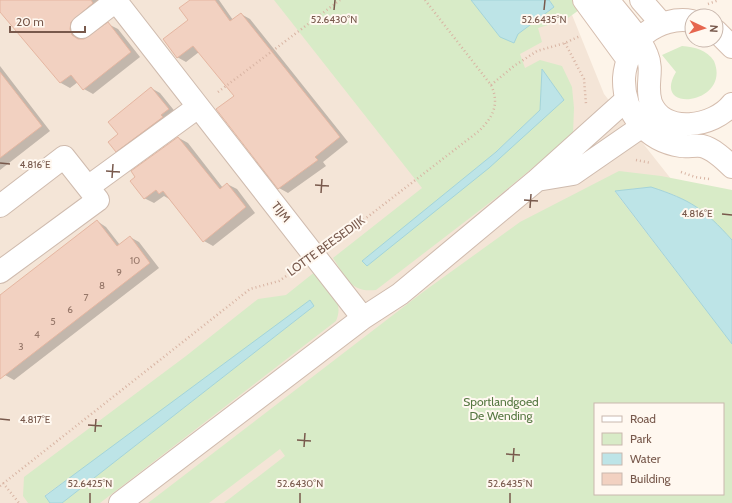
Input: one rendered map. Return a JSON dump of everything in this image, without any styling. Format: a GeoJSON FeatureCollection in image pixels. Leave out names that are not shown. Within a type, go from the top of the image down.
{"type":"FeatureCollection","features":[{"type":"Feature","properties":{"kind":"street","name":"TIJM"},"geometry":{"type":"LineString","coordinates":[[82,27],[117,0],[363,318]]}},
{"type":"Feature","properties":{"kind":"street"},"geometry":{"type":"LineString","coordinates":[[584,0],[628,60]]}},
{"type":"Feature","properties":{"kind":"street"},"geometry":{"type":"LineString","coordinates":[[608,0],[639,40],[650,63],[647,84],[652,105],[664,117],[687,124],[698,123],[710,120],[731,109]]}},
{"type":"Feature","properties":{"kind":"street"},"geometry":{"type":"LineString","coordinates":[[641,0],[662,24]]}},
{"type":"Feature","properties":{"kind":"street"},"geometry":{"type":"LineString","coordinates":[[684,21],[674,21],[662,24],[639,40],[628,60],[624,87],[626,100],[631,113],[641,127],[660,140],[680,146],[702,146],[718,155],[732,167]]}},
{"type":"Feature","properties":{"kind":"street"},"geometry":{"type":"LineString","coordinates":[[120,503],[363,318],[400,294],[537,180],[626,100]]}},
{"type":"Feature","properties":{"kind":"street"},"geometry":{"type":"LineString","coordinates":[[88,187],[198,106]]}},
{"type":"Feature","properties":{"kind":"street"},"geometry":{"type":"LineString","coordinates":[[537,180],[573,174],[641,127],[664,117]]}},
{"type":"Feature","properties":{"kind":"street"},"geometry":{"type":"LineString","coordinates":[[0,206],[64,157],[98,200],[0,272]]}},
{"type":"Feature","properties":{"kind":"path"},"geometry":{"type":"LineString","coordinates":[[198,106],[340,0]]}},
{"type":"Feature","properties":{"kind":"path"},"geometry":{"type":"LineString","coordinates":[[425,0],[491,85],[514,66],[537,51],[565,43],[583,34]]}},
{"type":"Feature","properties":{"kind":"path"},"geometry":{"type":"LineString","coordinates":[[565,43],[584,79],[586,110]]}},
{"type":"Feature","properties":{"kind":"path","name":"LOTTE BEESEDIJK"},"geometry":{"type":"LineString","coordinates":[[0,486],[250,289],[279,280],[315,257],[479,131],[493,115],[496,95],[491,85]]}},
{"type":"Feature","properties":{"kind":"path"},"geometry":{"type":"LineString","coordinates":[[3,483],[19,503]]}},
{"type":"Feature","properties":{"kind":"shaded area"},"geometry":{"type":"Polygon","coordinates":[[[0,0],[566,0],[604,94],[675,184],[732,207],[732,503],[0,503],[0,0]]]}},
{"type":"Feature","properties":{"kind":"green space"},"geometry":{"type":"Polygon","coordinates":[[[274,0],[471,0],[500,37],[518,34],[554,7],[549,0],[576,0],[582,8],[565,20],[538,28],[542,42],[520,54],[525,68],[540,60],[562,66],[572,87],[574,108],[573,134],[501,194],[376,290],[360,289],[354,286],[345,277],[333,258],[422,188],[274,0]],[[542,69],[540,110],[496,152],[363,261],[367,266],[564,100],[542,69]]]}},
{"type":"Feature","properties":{"kind":"green space"},"geometry":{"type":"Polygon","coordinates":[[[682,46],[684,46],[684,48],[695,48],[708,54],[714,61],[716,76],[712,87],[703,95],[692,99],[681,99],[674,94],[671,86],[676,72],[662,55],[682,46]]]}},
{"type":"Feature","properties":{"kind":"green space","name":"Sportlandgoed De Wending"},"geometry":{"type":"Polygon","coordinates":[[[619,171],[661,176],[732,190],[732,240],[706,214],[686,201],[664,191],[652,188],[634,188],[615,192],[732,344],[732,503],[224,503],[285,456],[280,449],[209,503],[148,503],[423,292],[520,222],[619,171]]]}},
{"type":"Feature","properties":{"kind":"green space"},"geometry":{"type":"Polygon","coordinates":[[[316,271],[330,288],[337,300],[338,314],[336,321],[100,503],[62,503],[314,306],[45,495],[50,503],[28,503],[23,496],[24,477],[186,356],[258,299],[286,295],[316,271]]]}},
{"type":"Feature","properties":{"kind":"water"},"geometry":{"type":"Polygon","coordinates":[[[471,0],[549,0],[554,7],[518,34],[514,43],[500,37],[471,0]]]}},
{"type":"Feature","properties":{"kind":"water"},"geometry":{"type":"Polygon","coordinates":[[[542,69],[564,100],[489,168],[367,266],[362,261],[496,152],[540,110],[542,69]]]}},
{"type":"Feature","properties":{"kind":"water"},"geometry":{"type":"Polygon","coordinates":[[[651,187],[687,201],[705,213],[732,240],[732,344],[615,191],[651,187]]]}},
{"type":"Feature","properties":{"kind":"water"},"geometry":{"type":"Polygon","coordinates":[[[310,300],[314,306],[62,503],[50,503],[45,496],[310,300]]]}},
{"type":"Feature","properties":{"kind":"building"},"geometry":{"type":"Polygon","coordinates":[[[0,0],[91,0],[93,3],[71,22],[70,29],[72,35],[78,39],[84,39],[108,22],[131,52],[83,90],[71,75],[60,83],[0,12],[0,0]]]}},
{"type":"Feature","properties":{"kind":"building"},"geometry":{"type":"Polygon","coordinates":[[[190,0],[215,0],[230,21],[241,13],[340,137],[315,157],[318,160],[278,189],[216,109],[234,96],[193,46],[177,58],[163,39],[188,20],[179,8],[190,0]]]}},
{"type":"Feature","properties":{"kind":"building"},"geometry":{"type":"Polygon","coordinates":[[[0,72],[42,126],[0,158],[0,72]]]}},
{"type":"Feature","properties":{"kind":"building"},"geometry":{"type":"Polygon","coordinates":[[[151,87],[169,109],[161,115],[163,117],[116,152],[108,142],[118,134],[108,122],[151,87]]]}},
{"type":"Feature","properties":{"kind":"building"},"geometry":{"type":"Polygon","coordinates":[[[178,137],[220,189],[227,183],[246,207],[203,242],[163,191],[159,194],[156,190],[144,199],[130,181],[135,177],[131,171],[178,137]]]}},
{"type":"Feature","properties":{"kind":"building"},"geometry":{"type":"Polygon","coordinates":[[[97,220],[117,246],[130,236],[150,263],[0,379],[0,295],[97,220]]]}}]}
